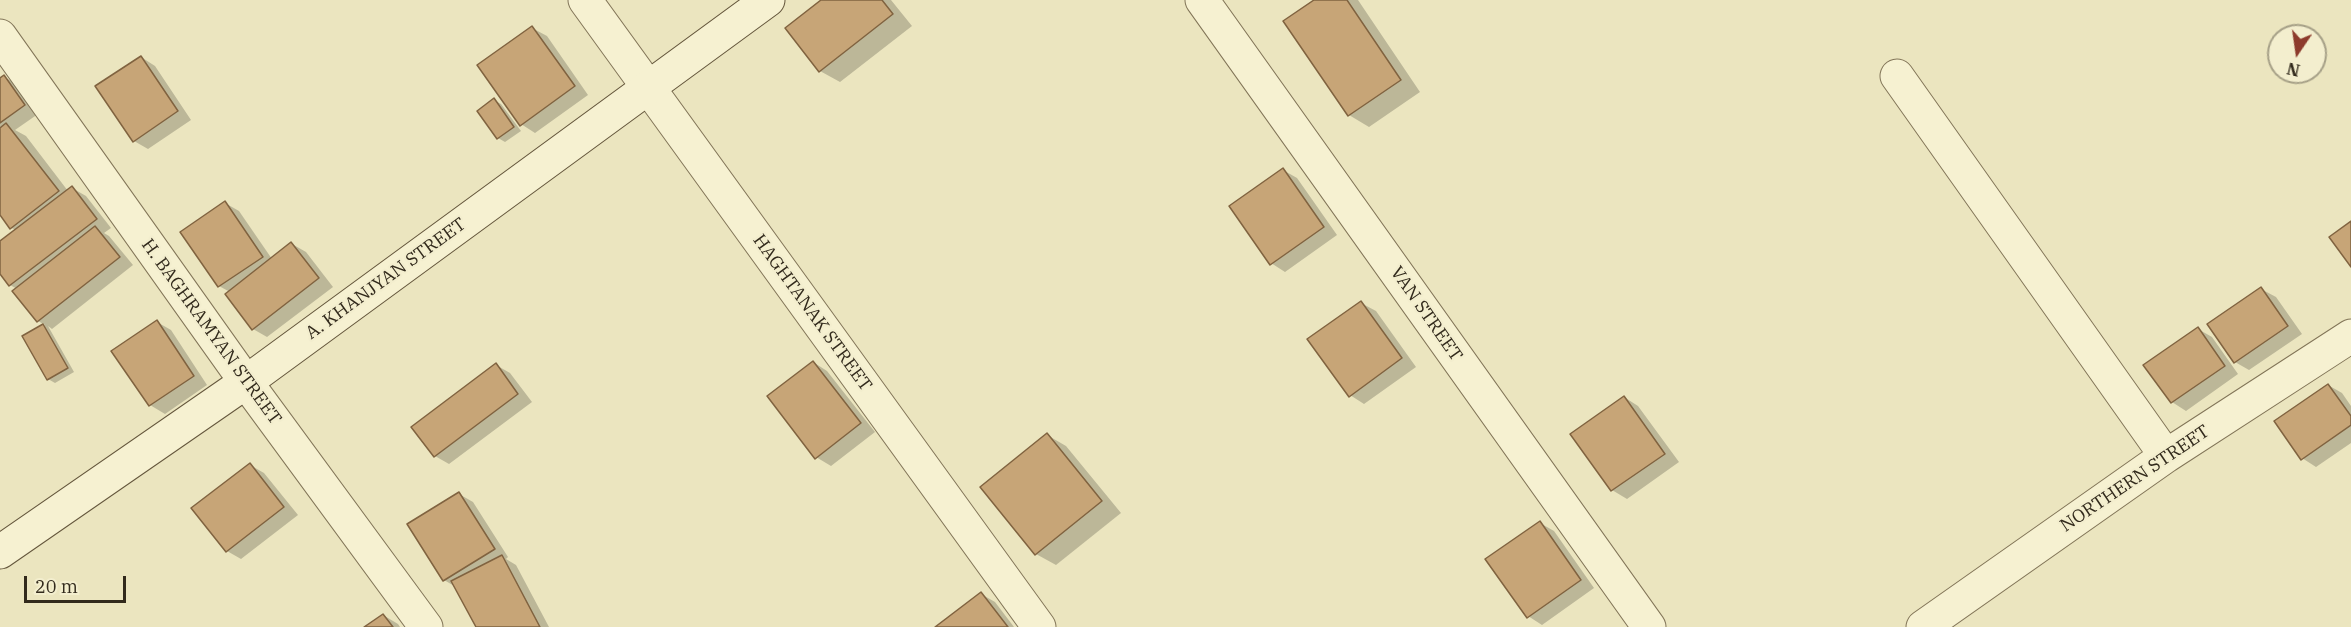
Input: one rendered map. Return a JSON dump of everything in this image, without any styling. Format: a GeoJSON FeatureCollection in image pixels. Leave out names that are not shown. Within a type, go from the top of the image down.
{"type":"FeatureCollection","features":[{"type":"Feature","properties":{"kind":"street","name":"HAGHTANAK STREET"},"geometry":{"type":"LineString","coordinates":[[585,0],[1039,627]]}},
{"type":"Feature","properties":{"kind":"street","name":"A. KHANJYAN STREET"},"geometry":{"type":"LineString","coordinates":[[0,552],[246,382],[768,0]]}},
{"type":"Feature","properties":{"kind":"street","name":"VAN STREET"},"geometry":{"type":"LineString","coordinates":[[1202,0],[1649,627]]}},
{"type":"Feature","properties":{"kind":"street","name":"H. BAGHRAMYAN STREET"},"geometry":{"type":"LineString","coordinates":[[0,36],[246,382],[426,627]]}},
{"type":"Feature","properties":{"kind":"street"},"geometry":{"type":"LineString","coordinates":[[1897,76],[2166,456]]}},
{"type":"Feature","properties":{"kind":"street","name":"NORTHERN STREET"},"geometry":{"type":"LineString","coordinates":[[1923,627],[2166,456],[2351,336]]}},
{"type":"Feature","properties":{"kind":"building"},"geometry":{"type":"Polygon","coordinates":[[[821,0],[882,0],[893,14],[819,72],[785,28],[821,0]]]}},
{"type":"Feature","properties":{"kind":"building"},"geometry":{"type":"Polygon","coordinates":[[[1314,0],[1347,0],[1401,80],[1348,116],[1283,21],[1314,0]]]}},
{"type":"Feature","properties":{"kind":"building"},"geometry":{"type":"Polygon","coordinates":[[[532,26],[575,86],[520,126],[477,65],[532,26]]]}},
{"type":"Feature","properties":{"kind":"building"},"geometry":{"type":"Polygon","coordinates":[[[141,56],[178,111],[133,142],[95,86],[141,56]]]}},
{"type":"Feature","properties":{"kind":"building"},"geometry":{"type":"Polygon","coordinates":[[[4,75],[25,105],[0,123],[0,78],[4,75]]]}},
{"type":"Feature","properties":{"kind":"building"},"geometry":{"type":"Polygon","coordinates":[[[494,98],[514,127],[497,139],[477,111],[494,98]]]}},
{"type":"Feature","properties":{"kind":"building"},"geometry":{"type":"Polygon","coordinates":[[[6,123],[59,191],[10,229],[0,215],[0,128],[6,123]]]}},
{"type":"Feature","properties":{"kind":"building"},"geometry":{"type":"Polygon","coordinates":[[[1283,168],[1324,227],[1270,265],[1229,206],[1283,168]]]}},
{"type":"Feature","properties":{"kind":"building"},"geometry":{"type":"Polygon","coordinates":[[[72,186],[97,219],[9,286],[0,274],[0,241],[72,186]]]}},
{"type":"Feature","properties":{"kind":"building"},"geometry":{"type":"Polygon","coordinates":[[[225,201],[263,257],[218,287],[180,232],[225,201]]]}},
{"type":"Feature","properties":{"kind":"building"},"geometry":{"type":"Polygon","coordinates":[[[2351,221],[2351,267],[2329,237],[2351,221]]]}},
{"type":"Feature","properties":{"kind":"building"},"geometry":{"type":"Polygon","coordinates":[[[95,226],[120,257],[37,322],[12,291],[95,226]]]}},
{"type":"Feature","properties":{"kind":"building"},"geometry":{"type":"Polygon","coordinates":[[[291,242],[319,278],[252,330],[225,294],[291,242]]]}},
{"type":"Feature","properties":{"kind":"building"},"geometry":{"type":"Polygon","coordinates":[[[2261,287],[2288,326],[2234,363],[2207,324],[2261,287]]]}},
{"type":"Feature","properties":{"kind":"building"},"geometry":{"type":"Polygon","coordinates":[[[1361,301],[1402,358],[1349,397],[1307,339],[1361,301]]]}},
{"type":"Feature","properties":{"kind":"building"},"geometry":{"type":"Polygon","coordinates":[[[157,320],[194,376],[149,406],[111,351],[157,320]]]}},
{"type":"Feature","properties":{"kind":"building"},"geometry":{"type":"Polygon","coordinates":[[[43,324],[68,368],[47,380],[22,336],[43,324]]]}},
{"type":"Feature","properties":{"kind":"building"},"geometry":{"type":"Polygon","coordinates":[[[2198,327],[2225,366],[2171,403],[2143,365],[2198,327]]]}},
{"type":"Feature","properties":{"kind":"building"},"geometry":{"type":"Polygon","coordinates":[[[813,361],[861,423],[815,459],[767,396],[813,361]]]}},
{"type":"Feature","properties":{"kind":"building"},"geometry":{"type":"Polygon","coordinates":[[[496,363],[518,394],[434,457],[411,427],[496,363]]]}},
{"type":"Feature","properties":{"kind":"building"},"geometry":{"type":"Polygon","coordinates":[[[2328,384],[2351,416],[2351,425],[2301,460],[2274,421],[2328,384]]]}},
{"type":"Feature","properties":{"kind":"building"},"geometry":{"type":"Polygon","coordinates":[[[1624,396],[1665,454],[1611,491],[1570,434],[1624,396]]]}},
{"type":"Feature","properties":{"kind":"building"},"geometry":{"type":"Polygon","coordinates":[[[1047,433],[1102,501],[1035,555],[980,487],[1047,433]]]}},
{"type":"Feature","properties":{"kind":"building"},"geometry":{"type":"Polygon","coordinates":[[[250,463],[284,507],[226,552],[191,508],[250,463]]]}},
{"type":"Feature","properties":{"kind":"building"},"geometry":{"type":"Polygon","coordinates":[[[459,492],[495,549],[443,581],[407,524],[459,492]]]}},
{"type":"Feature","properties":{"kind":"building"},"geometry":{"type":"Polygon","coordinates":[[[1540,521],[1581,580],[1527,618],[1485,559],[1540,521]]]}},
{"type":"Feature","properties":{"kind":"building"},"geometry":{"type":"Polygon","coordinates":[[[502,555],[540,627],[476,627],[451,581],[502,555]]]}},
{"type":"Feature","properties":{"kind":"building"},"geometry":{"type":"Polygon","coordinates":[[[981,592],[1008,627],[935,627],[981,592]]]}},
{"type":"Feature","properties":{"kind":"building"},"geometry":{"type":"Polygon","coordinates":[[[383,614],[393,627],[364,627],[383,614]]]}}]}
